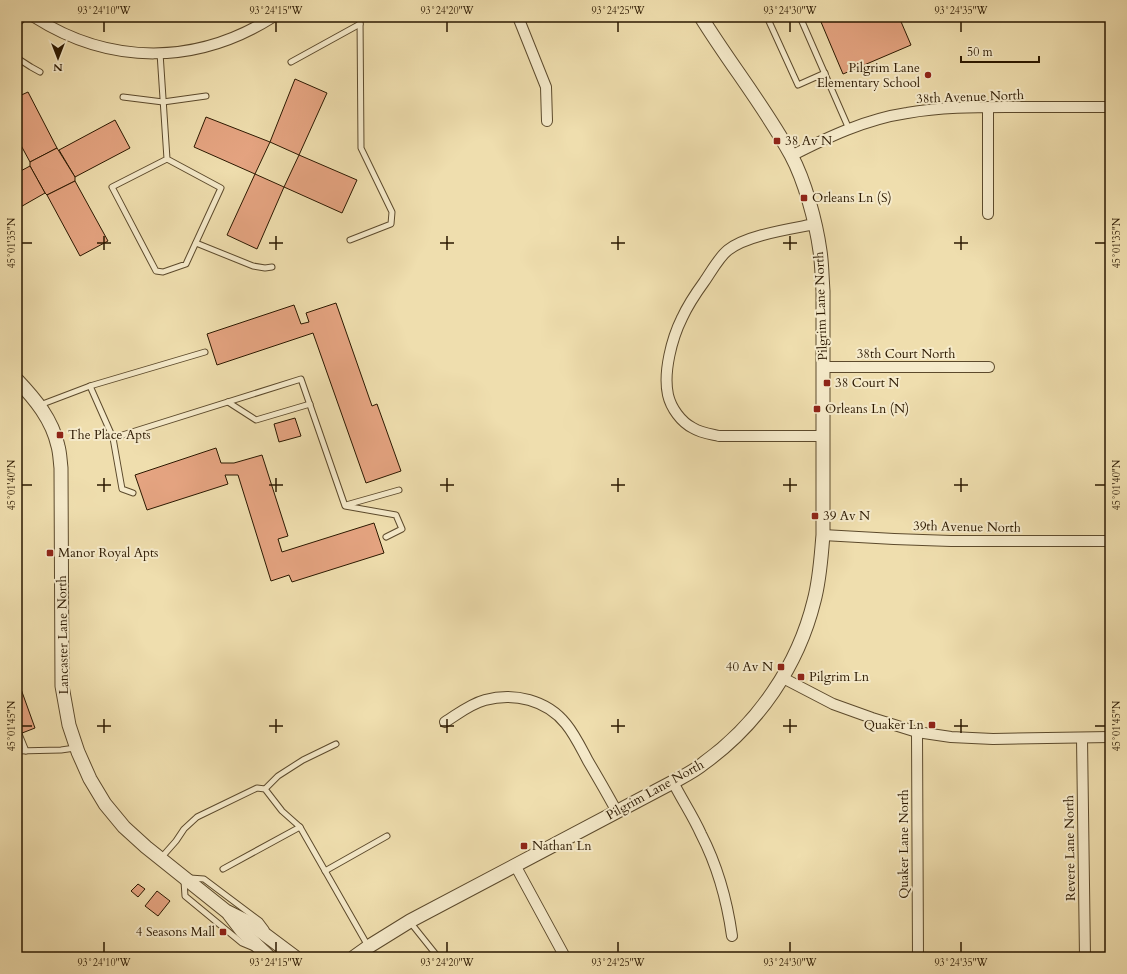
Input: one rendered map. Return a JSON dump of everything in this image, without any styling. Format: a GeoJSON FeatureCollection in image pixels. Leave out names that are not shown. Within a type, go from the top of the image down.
{"type":"FeatureCollection","features":[{"type":"Feature","properties":{"kind":"street"},"geometry":{"type":"LineString","coordinates":[[34,17],[89,43],[118,51],[160,53],[179,52],[209,46],[236,37],[273,17]]}},
{"type":"Feature","properties":{"kind":"street"},"geometry":{"type":"LineString","coordinates":[[518,17],[546,88],[547,120]]}},
{"type":"Feature","properties":{"kind":"street","name":"Pilgrim Lane North"},"geometry":{"type":"LineString","coordinates":[[362,953],[410,921],[617,812],[704,764],[728,744],[752,720],[770,697],[791,664],[804,633],[814,600],[821,567],[823,535],[823,291],[821,252],[815,224],[803,183],[791,156],[766,113],[701,17]]}},
{"type":"Feature","properties":{"kind":"street"},"geometry":{"type":"LineString","coordinates":[[988,107],[988,214]]}},
{"type":"Feature","properties":{"kind":"street","name":"38th Avenue North"},"geometry":{"type":"LineString","coordinates":[[791,156],[849,129],[874,120],[906,113],[940,109],[988,107],[1110,107]]}},
{"type":"Feature","properties":{"kind":"street"},"geometry":{"type":"LineString","coordinates":[[815,224],[756,237],[741,242],[727,250],[682,316],[674,337],[669,359],[667,382],[668,395],[681,419],[692,428],[705,433],[719,436],[823,436]]}},
{"type":"Feature","properties":{"kind":"street","name":"38th Court North"},"geometry":{"type":"LineString","coordinates":[[823,367],[989,367]]}},
{"type":"Feature","properties":{"kind":"street","name":"Lancaster Lane North"},"geometry":{"type":"LineString","coordinates":[[17,380],[40,405],[52,425],[58,446],[61,468],[62,686],[68,725],[76,747],[90,779],[105,804],[124,827],[146,847],[226,911],[242,931],[267,955]]}},
{"type":"Feature","properties":{"kind":"street","name":"39th Avenue North"},"geometry":{"type":"LineString","coordinates":[[823,535],[951,541],[1110,541]]}},
{"type":"Feature","properties":{"kind":"street"},"geometry":{"type":"LineString","coordinates":[[783,678],[833,704],[917,732],[951,737],[993,739],[1110,737]]}},
{"type":"Feature","properties":{"kind":"street"},"geometry":{"type":"LineString","coordinates":[[445,722],[468,707],[484,700],[502,697],[519,697],[552,711],[566,723],[576,738],[617,812]]}},
{"type":"Feature","properties":{"kind":"street","name":"Quaker Lane North"},"geometry":{"type":"LineString","coordinates":[[917,732],[918,957]]}},
{"type":"Feature","properties":{"kind":"street","name":"Revere Lane North"},"geometry":{"type":"LineString","coordinates":[[1082,738],[1085,957]]}},
{"type":"Feature","properties":{"kind":"street"},"geometry":{"type":"LineString","coordinates":[[673,782],[701,833],[722,884],[732,936]]}},
{"type":"Feature","properties":{"kind":"street"},"geometry":{"type":"LineString","coordinates":[[515,865],[565,957]]}},
{"type":"Feature","properties":{"kind":"street","name":"Lancaster Lane North"},"geometry":{"type":"LineString","coordinates":[[226,911],[248,922],[295,957]]}},
{"type":"Feature","properties":{"kind":"lane"},"geometry":{"type":"LineString","coordinates":[[350,240],[391,224],[392,212],[361,148],[360,17]]}},
{"type":"Feature","properties":{"kind":"lane"},"geometry":{"type":"LineString","coordinates":[[767,17],[798,85],[825,73]]}},
{"type":"Feature","properties":{"kind":"lane"},"geometry":{"type":"LineString","coordinates":[[800,17],[849,129]]}},
{"type":"Feature","properties":{"kind":"lane"},"geometry":{"type":"LineString","coordinates":[[291,62],[360,24]]}},
{"type":"Feature","properties":{"kind":"lane"},"geometry":{"type":"LineString","coordinates":[[160,53],[162,102],[167,159]]}},
{"type":"Feature","properties":{"kind":"lane"},"geometry":{"type":"LineString","coordinates":[[17,58],[40,72]]}},
{"type":"Feature","properties":{"kind":"lane"},"geometry":{"type":"LineString","coordinates":[[123,97],[162,102],[206,96]]}},
{"type":"Feature","properties":{"kind":"lane"},"geometry":{"type":"LineString","coordinates":[[167,159],[220,188],[186,264],[163,272],[156,271],[112,187],[167,159]]}},
{"type":"Feature","properties":{"kind":"lane"},"geometry":{"type":"LineString","coordinates":[[196,243],[253,266],[265,268],[272,267]]}},
{"type":"Feature","properties":{"kind":"lane"},"geometry":{"type":"LineString","coordinates":[[40,405],[90,386],[205,352]]}},
{"type":"Feature","properties":{"kind":"lane"},"geometry":{"type":"LineString","coordinates":[[113,438],[301,379],[345,506]]}},
{"type":"Feature","properties":{"kind":"lane"},"geometry":{"type":"LineString","coordinates":[[90,386],[113,438],[122,489],[133,493]]}},
{"type":"Feature","properties":{"kind":"lane"},"geometry":{"type":"LineString","coordinates":[[228,402],[256,420],[310,404]]}},
{"type":"Feature","properties":{"kind":"lane"},"geometry":{"type":"LineString","coordinates":[[345,506],[399,490]]}},
{"type":"Feature","properties":{"kind":"lane"},"geometry":{"type":"LineString","coordinates":[[345,506],[396,515],[402,529],[386,537]]}},
{"type":"Feature","properties":{"kind":"lane"},"geometry":{"type":"LineString","coordinates":[[19,734],[26,751]]}},
{"type":"Feature","properties":{"kind":"lane"},"geometry":{"type":"LineString","coordinates":[[265,789],[278,776],[303,760],[336,744]]}},
{"type":"Feature","properties":{"kind":"lane"},"geometry":{"type":"LineString","coordinates":[[17,751],[61,750],[76,747]]}},
{"type":"Feature","properties":{"kind":"lane"},"geometry":{"type":"LineString","coordinates":[[161,859],[184,829],[197,817],[257,788],[265,789],[282,811],[300,827],[325,871],[362,953]]}},
{"type":"Feature","properties":{"kind":"lane"},"geometry":{"type":"LineString","coordinates":[[223,869],[300,827]]}},
{"type":"Feature","properties":{"kind":"lane"},"geometry":{"type":"LineString","coordinates":[[325,871],[387,836]]}},
{"type":"Feature","properties":{"kind":"lane"},"geometry":{"type":"LineString","coordinates":[[267,955],[242,943],[185,896],[184,877],[204,879],[260,921],[276,943]]}},
{"type":"Feature","properties":{"kind":"lane"},"geometry":{"type":"LineString","coordinates":[[410,921],[438,957]]}},
{"type":"Feature","properties":{"kind":"building"},"geometry":{"type":"Polygon","coordinates":[[[832,17],[899,17],[911,45],[843,74],[821,22],[832,17]]]}},
{"type":"Feature","properties":{"kind":"building"},"geometry":{"type":"Polygon","coordinates":[[[295,79],[327,93],[299,155],[270,142],[295,79]]]}},
{"type":"Feature","properties":{"kind":"building"},"geometry":{"type":"Polygon","coordinates":[[[28,92],[57,148],[30,162],[17,138],[17,97],[28,92]]]}},
{"type":"Feature","properties":{"kind":"building"},"geometry":{"type":"Polygon","coordinates":[[[206,117],[270,142],[255,174],[194,147],[206,117]]]}},
{"type":"Feature","properties":{"kind":"building"},"geometry":{"type":"Polygon","coordinates":[[[115,120],[130,148],[75,177],[59,150],[115,120]]]}},
{"type":"Feature","properties":{"kind":"building"},"geometry":{"type":"Polygon","coordinates":[[[57,148],[75,177],[75,181],[47,195],[30,166],[30,162],[57,148]]]}},
{"type":"Feature","properties":{"kind":"building"},"geometry":{"type":"Polygon","coordinates":[[[299,155],[357,180],[342,213],[284,187],[299,155]]]}},
{"type":"Feature","properties":{"kind":"building"},"geometry":{"type":"Polygon","coordinates":[[[30,166],[45,193],[17,209],[17,173],[30,166]]]}},
{"type":"Feature","properties":{"kind":"building"},"geometry":{"type":"Polygon","coordinates":[[[255,174],[284,187],[257,249],[227,235],[255,174]]]}},
{"type":"Feature","properties":{"kind":"building"},"geometry":{"type":"Polygon","coordinates":[[[75,181],[108,241],[80,256],[47,195],[75,181]]]}},
{"type":"Feature","properties":{"kind":"building"},"geometry":{"type":"Polygon","coordinates":[[[336,303],[372,406],[377,404],[401,471],[366,483],[313,333],[217,365],[207,334],[294,305],[301,324],[309,322],[306,313],[336,303]]]}},
{"type":"Feature","properties":{"kind":"building"},"geometry":{"type":"Polygon","coordinates":[[[295,418],[301,436],[279,442],[274,424],[295,418]]]}},
{"type":"Feature","properties":{"kind":"building"},"geometry":{"type":"Polygon","coordinates":[[[216,448],[221,463],[234,463],[262,455],[288,536],[278,539],[282,552],[374,523],[384,553],[292,582],[289,575],[271,581],[238,475],[225,475],[228,484],[147,510],[135,475],[216,448]]]}},
{"type":"Feature","properties":{"kind":"building"},"geometry":{"type":"Polygon","coordinates":[[[17,678],[35,728],[17,735],[17,678]]]}},
{"type":"Feature","properties":{"kind":"building"},"geometry":{"type":"Polygon","coordinates":[[[138,884],[145,889],[138,897],[131,891],[138,884]]]}},
{"type":"Feature","properties":{"kind":"building"},"geometry":{"type":"Polygon","coordinates":[[[157,891],[170,901],[158,916],[145,906],[157,891]]]}},
{"type":"Feature","properties":{"kind":"place","name":"Pilgrim Lane Elementary School"},"geometry":{"type":"Point","coordinates":[928,75]}},
{"type":"Feature","properties":{"kind":"place","name":"38 Av N"},"geometry":{"type":"Point","coordinates":[777,141]}},
{"type":"Feature","properties":{"kind":"place","name":"Orleans Ln (S)"},"geometry":{"type":"Point","coordinates":[804,198]}},
{"type":"Feature","properties":{"kind":"place","name":"38 Court N"},"geometry":{"type":"Point","coordinates":[827,383]}},
{"type":"Feature","properties":{"kind":"place","name":"Orleans Ln (N)"},"geometry":{"type":"Point","coordinates":[817,409]}},
{"type":"Feature","properties":{"kind":"place","name":"The Place Apts"},"geometry":{"type":"Point","coordinates":[60,435]}},
{"type":"Feature","properties":{"kind":"place","name":"39 Av N"},"geometry":{"type":"Point","coordinates":[815,516]}},
{"type":"Feature","properties":{"kind":"place","name":"Manor Royal Apts"},"geometry":{"type":"Point","coordinates":[50,553]}},
{"type":"Feature","properties":{"kind":"place","name":"40 Av N"},"geometry":{"type":"Point","coordinates":[781,667]}},
{"type":"Feature","properties":{"kind":"place","name":"Pilgrim Ln"},"geometry":{"type":"Point","coordinates":[801,677]}},
{"type":"Feature","properties":{"kind":"place","name":"Quaker Ln"},"geometry":{"type":"Point","coordinates":[932,725]}},
{"type":"Feature","properties":{"kind":"place","name":"Nathan Ln"},"geometry":{"type":"Point","coordinates":[524,846]}},
{"type":"Feature","properties":{"kind":"place","name":"4 Seasons Mall"},"geometry":{"type":"Point","coordinates":[223,932]}}]}
